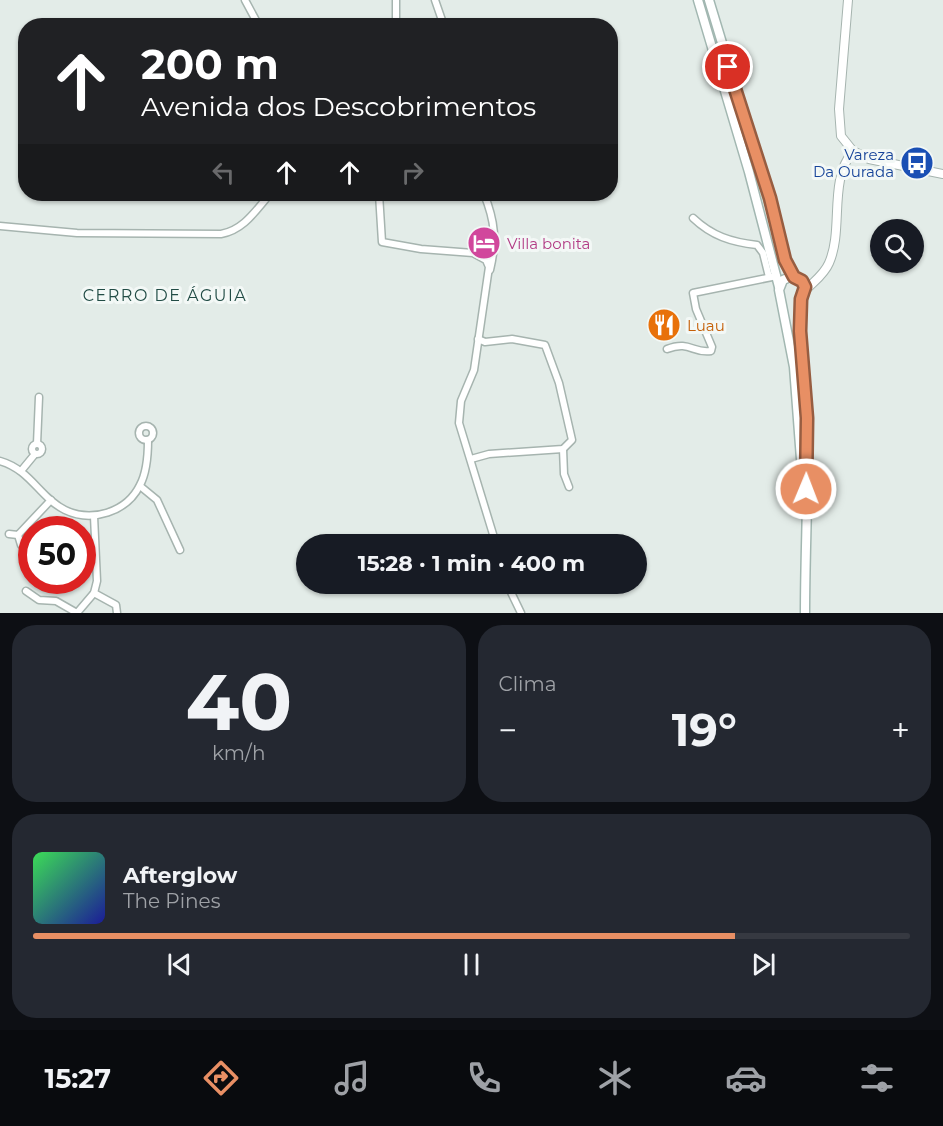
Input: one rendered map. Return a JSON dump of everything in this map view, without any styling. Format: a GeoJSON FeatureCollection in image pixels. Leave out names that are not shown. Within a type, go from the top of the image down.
{"type":"FeatureCollection","features":[{"type":"Feature","properties":{"kind":"main road"},"geometry":{"type":"LineString","coordinates":[[698,0],[749,172],[773,276],[779,287],[794,367],[806,512]]}},
{"type":"Feature","properties":{"kind":"main road"},"geometry":{"type":"LineString","coordinates":[[709,0],[770,198],[785,260],[794,277]]}},
{"type":"Feature","properties":{"kind":"main road"},"geometry":{"type":"LineString","coordinates":[[779,287],[786,278],[794,277],[802,281],[800,331],[807,418],[805,613]]}},
{"type":"Feature","properties":{"kind":"main road"},"geometry":{"type":"LineString","coordinates":[[781,297],[790,303],[803,295]]}},
{"type":"Feature","properties":{"kind":"street"},"geometry":{"type":"LineString","coordinates":[[245,0],[255,18]]}},
{"type":"Feature","properties":{"kind":"street"},"geometry":{"type":"LineString","coordinates":[[396,0],[396,18]]}},
{"type":"Feature","properties":{"kind":"street"},"geometry":{"type":"LineString","coordinates":[[435,0],[441,18]]}},
{"type":"Feature","properties":{"kind":"street"},"geometry":{"type":"LineString","coordinates":[[848,0],[839,109],[842,136],[853,151],[869,159],[943,174]]}},
{"type":"Feature","properties":{"kind":"street"},"geometry":{"type":"LineString","coordinates":[[803,295],[827,267],[834,244],[841,178],[848,157],[853,151]]}},
{"type":"Feature","properties":{"kind":"street"},"geometry":{"type":"LineString","coordinates":[[0,226],[70,233],[221,234],[236,230],[243,225],[264,201]]}},
{"type":"Feature","properties":{"kind":"street"},"geometry":{"type":"LineString","coordinates":[[380,201],[382,242],[421,249],[493,256]]}},
{"type":"Feature","properties":{"kind":"street"},"geometry":{"type":"LineString","coordinates":[[486,201],[494,226],[493,256],[474,370],[461,401],[459,412],[461,435],[471,459],[493,534]]}},
{"type":"Feature","properties":{"kind":"street"},"geometry":{"type":"LineString","coordinates":[[667,349],[680,344],[702,351],[711,351],[712,347],[696,309],[693,293],[773,276],[757,244],[718,237],[707,231],[693,218]]}},
{"type":"Feature","properties":{"kind":"street"},"geometry":{"type":"LineString","coordinates":[[473,253],[486,260],[489,273]]}},
{"type":"Feature","properties":{"kind":"street"},"geometry":{"type":"LineString","coordinates":[[471,459],[489,454],[563,449],[572,440],[569,421],[545,345],[512,339],[485,342],[478,339]]}},
{"type":"Feature","properties":{"kind":"street"},"geometry":{"type":"LineString","coordinates":[[21,471],[35,454],[42,451],[41,446],[37,444],[39,397]]}},
{"type":"Feature","properties":{"kind":"street"},"geometry":{"type":"LineString","coordinates":[[0,462],[16,466],[51,500],[65,510],[94,516],[123,506],[140,486],[147,462],[147,440]]}},
{"type":"Feature","properties":{"kind":"street"},"geometry":{"type":"LineString","coordinates":[[563,449],[564,474],[569,487]]}},
{"type":"Feature","properties":{"kind":"street"},"geometry":{"type":"LineString","coordinates":[[140,486],[157,500],[180,550]]}},
{"type":"Feature","properties":{"kind":"street"},"geometry":{"type":"LineString","coordinates":[[36,516],[51,500]]}},
{"type":"Feature","properties":{"kind":"street"},"geometry":{"type":"LineString","coordinates":[[9,534],[18,535]]}},
{"type":"Feature","properties":{"kind":"street"},"geometry":{"type":"LineString","coordinates":[[96,559],[96,585]]}},
{"type":"Feature","properties":{"kind":"street"},"geometry":{"type":"LineString","coordinates":[[30,594],[39,600],[56,601],[77,613],[93,594]]}},
{"type":"Feature","properties":{"kind":"street"},"geometry":{"type":"LineString","coordinates":[[96,594],[116,605],[117,613]]}},
{"type":"Feature","properties":{"kind":"street"},"geometry":{"type":"LineString","coordinates":[[512,594],[521,613]]}},
{"type":"Feature","properties":{"kind":"green space"},"geometry":{"type":"Polygon","coordinates":[[[702,0],[705,0],[776,234],[764,205],[702,0]]]}},
{"type":"Feature","properties":{"kind":"place","name":"Vareza Da Ourada"},"geometry":{"type":"Point","coordinates":[917,163]}},
{"type":"Feature","properties":{"kind":"place","name":"Villa bonita"},"geometry":{"type":"Point","coordinates":[484,243]}},
{"type":"Feature","properties":{"kind":"place","name":"Luau"},"geometry":{"type":"Point","coordinates":[664,325]}},
{"type":"Feature","properties":{"kind":"district","name":"CERRO DE ÁGUIA"},"geometry":{"type":"Point","coordinates":[165,295]}},
{"type":"Feature","properties":{"kind":"route"},"geometry":{"type":"LineString","coordinates":[[728,67],[770,198],[785,260],[794,277],[799,278],[805,287],[801,299],[800,331],[807,418],[806,489]]}}]}
